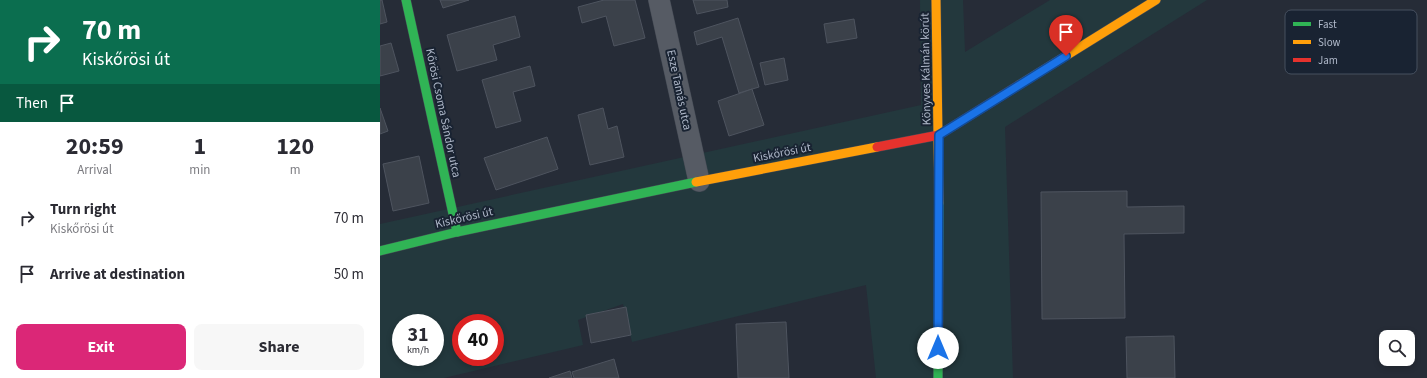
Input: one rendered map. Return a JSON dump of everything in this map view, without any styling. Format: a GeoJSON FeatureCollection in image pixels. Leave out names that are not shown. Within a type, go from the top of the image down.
{"type":"FeatureCollection","features":[{"type":"Feature","properties":{"kind":"street","name":"Kőrösi Csoma Sándor utca"},"geometry":{"type":"LineString","coordinates":[[406,0],[456,232]]}},
{"type":"Feature","properties":{"kind":"street","name":"Esze Tamás utca"},"geometry":{"type":"LineString","coordinates":[[660,0],[699,181]]}},
{"type":"Feature","properties":{"kind":"street","name":"Könyves Kálmán körút"},"geometry":{"type":"LineString","coordinates":[[936,0],[939,135],[938,378]]}},
{"type":"Feature","properties":{"kind":"street","name":"Kiskőrösi út"},"geometry":{"type":"LineString","coordinates":[[380,251],[456,232],[699,181],[939,135],[1156,0]]}},
{"type":"Feature","properties":{"kind":"green space"},"geometry":{"type":"Polygon","coordinates":[[[920,0],[963,0],[965,52],[1050,0],[1207,0],[1005,127],[1013,378],[876,378],[866,285],[632,342],[623,304],[578,320],[583,345],[504,364],[504,314],[452,314],[452,366],[495,366],[444,378],[380,378],[380,224],[921,105],[920,0]]]}},
{"type":"Feature","properties":{"kind":"building"},"geometry":{"type":"Polygon","coordinates":[[[380,0],[382,0],[387,22],[380,24],[380,0]]]}},
{"type":"Feature","properties":{"kind":"building"},"geometry":{"type":"Polygon","coordinates":[[[440,0],[469,0],[443,8],[440,0]]]}},
{"type":"Feature","properties":{"kind":"building"},"geometry":{"type":"Polygon","coordinates":[[[604,0],[635,0],[645,38],[614,46],[606,16],[582,23],[578,7],[604,0]]]}},
{"type":"Feature","properties":{"kind":"building"},"geometry":{"type":"Polygon","coordinates":[[[693,0],[727,0],[728,7],[697,14],[693,0]]]}},
{"type":"Feature","properties":{"kind":"building"},"geometry":{"type":"Polygon","coordinates":[[[515,16],[520,37],[493,45],[497,60],[457,71],[447,35],[515,16]]]}},
{"type":"Feature","properties":{"kind":"building"},"geometry":{"type":"Polygon","coordinates":[[[738,18],[759,87],[739,93],[722,37],[697,45],[694,32],[738,18]]]}},
{"type":"Feature","properties":{"kind":"building"},"geometry":{"type":"Polygon","coordinates":[[[854,19],[857,38],[827,43],[824,24],[854,19]]]}},
{"type":"Feature","properties":{"kind":"building"},"geometry":{"type":"Polygon","coordinates":[[[391,43],[399,71],[380,76],[380,46],[391,43]]]}},
{"type":"Feature","properties":{"kind":"building"},"geometry":{"type":"Polygon","coordinates":[[[784,58],[788,80],[765,85],[760,63],[784,58]]]}},
{"type":"Feature","properties":{"kind":"building"},"geometry":{"type":"Polygon","coordinates":[[[530,66],[535,86],[513,92],[521,121],[496,128],[482,80],[530,66]]]}},
{"type":"Feature","properties":{"kind":"building"},"geometry":{"type":"Polygon","coordinates":[[[752,89],[764,125],[729,136],[718,101],[752,89]]]}},
{"type":"Feature","properties":{"kind":"building"},"geometry":{"type":"Polygon","coordinates":[[[380,108],[388,131],[380,134],[380,108]]]}},
{"type":"Feature","properties":{"kind":"building"},"geometry":{"type":"Polygon","coordinates":[[[603,108],[608,129],[617,126],[624,157],[590,165],[578,115],[603,108]]]}},
{"type":"Feature","properties":{"kind":"building"},"geometry":{"type":"Polygon","coordinates":[[[547,137],[558,169],[496,190],[484,158],[547,137]]]}},
{"type":"Feature","properties":{"kind":"building"},"geometry":{"type":"Polygon","coordinates":[[[419,156],[429,203],[393,211],[383,164],[419,156]]]}},
{"type":"Feature","properties":{"kind":"building"},"geometry":{"type":"Polygon","coordinates":[[[1127,191],[1127,207],[1184,206],[1184,233],[1124,234],[1125,318],[1042,319],[1041,192],[1127,191]]]}},
{"type":"Feature","properties":{"kind":"building"},"geometry":{"type":"Polygon","coordinates":[[[626,307],[631,335],[591,343],[586,315],[626,307]]]}},
{"type":"Feature","properties":{"kind":"building"},"geometry":{"type":"Polygon","coordinates":[[[786,322],[789,378],[738,378],[736,324],[786,322]]]}},
{"type":"Feature","properties":{"kind":"building"},"geometry":{"type":"Polygon","coordinates":[[[1174,336],[1175,378],[1127,378],[1126,337],[1174,336]]]}},
{"type":"Feature","properties":{"kind":"building"},"geometry":{"type":"Polygon","coordinates":[[[614,359],[619,378],[574,378],[572,372],[614,359]]]}},
{"type":"Feature","properties":{"kind":"building"},"geometry":{"type":"Polygon","coordinates":[[[570,371],[572,378],[549,378],[570,371]]]}},
{"type":"Feature","properties":{"kind":"traffic: fast"},"geometry":{"type":"LineString","coordinates":[[406,0],[457,232]]}},
{"type":"Feature","properties":{"kind":"traffic: fast"},"geometry":{"type":"LineString","coordinates":[[380,251],[457,232],[696,182]]}},
{"type":"Feature","properties":{"kind":"traffic: fast"},"geometry":{"type":"LineString","coordinates":[[938,378],[939,203]]}},
{"type":"Feature","properties":{"kind":"traffic: slow"},"geometry":{"type":"LineString","coordinates":[[936,0],[939,203]]}},
{"type":"Feature","properties":{"kind":"traffic: slow"},"geometry":{"type":"LineString","coordinates":[[1019,85],[1156,0]]}},
{"type":"Feature","properties":{"kind":"traffic: slow"},"geometry":{"type":"LineString","coordinates":[[696,182],[877,147]]}},
{"type":"Feature","properties":{"kind":"traffic: jam"},"geometry":{"type":"LineString","coordinates":[[877,147],[939,135],[1019,85]]}},
{"type":"Feature","properties":{"kind":"route"},"geometry":{"type":"LineString","coordinates":[[938,348],[939,135],[1066,56]]}}]}
